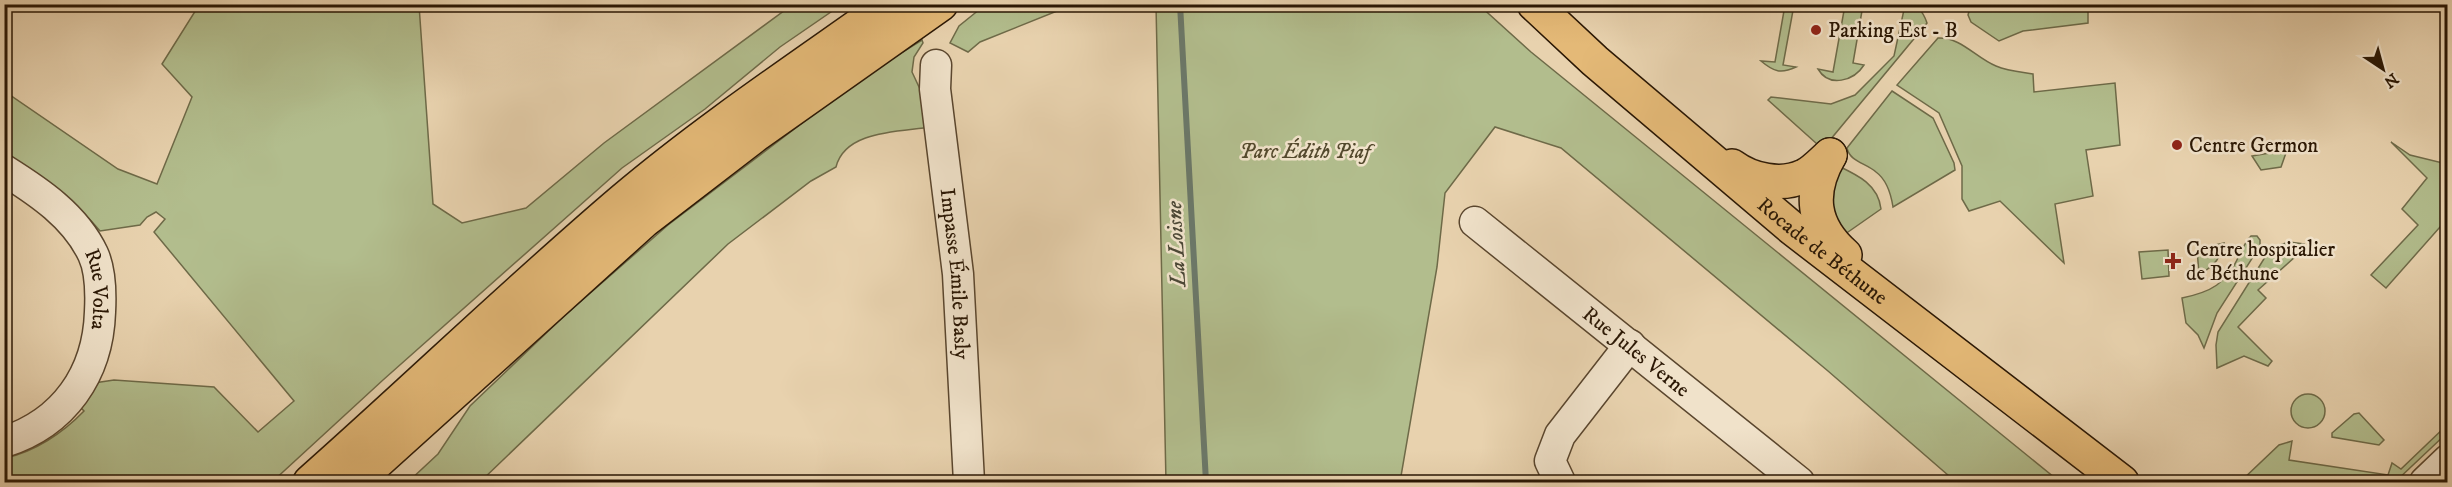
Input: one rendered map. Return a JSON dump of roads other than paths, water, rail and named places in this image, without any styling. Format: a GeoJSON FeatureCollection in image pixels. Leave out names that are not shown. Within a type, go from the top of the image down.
{"type":"FeatureCollection","features":[{"type":"Feature","properties":{"kind":"main road"},"geometry":{"type":"LineString","coordinates":[[310,483],[546,267],[624,200],[739,109],[889,4]]}},
{"type":"Feature","properties":{"kind":"main road"},"geometry":{"type":"LineString","coordinates":[[354,483],[644,221],[766,128],[941,4]]}},
{"type":"Feature","properties":{"kind":"main road","name":"Rocade de Béthune"},"geometry":{"type":"LineString","coordinates":[[1511,4],[1585,75],[1844,284],[2082,483]]}},
{"type":"Feature","properties":{"kind":"main road","name":"Rocade de Béthune"},"geometry":{"type":"LineString","coordinates":[[1534,4],[1643,102],[1793,229],[2122,483]]}},
{"type":"Feature","properties":{"kind":"main road"},"geometry":{"type":"LineString","coordinates":[[1643,102],[1742,173],[1774,182],[1787,181],[1804,176],[1830,155],[1818,174],[1816,190],[1816,204],[1823,231],[1847,257],[1895,294],[1914,322]]}},
{"type":"Feature","properties":{"kind":"street","name":"Impasse Émile Basly"},"geometry":{"type":"LineString","coordinates":[[936,64],[935,88],[958,274],[969,483]]}},
{"type":"Feature","properties":{"kind":"street","name":"Rue Volta"},"geometry":{"type":"LineString","coordinates":[[4,170],[40,193],[83,238],[93,255],[101,297],[96,349],[85,376],[76,390],[54,414],[35,430],[4,442]]}},
{"type":"Feature","properties":{"kind":"street","name":"Rue Jules Verne"},"geometry":{"type":"LineString","coordinates":[[1475,222],[1799,483]]}},
{"type":"Feature","properties":{"kind":"street"},"geometry":{"type":"LineString","coordinates":[[1560,483],[1550,460],[1560,435],[1630,345]]}},
{"type":"Feature","properties":{"kind":"street"},"geometry":{"type":"LineString","coordinates":[[2425,483],[2448,460]]}},
{"type":"Feature","properties":{"kind":"waterway","name":"La Loisne"},"geometry":{"type":"LineString","coordinates":[[1180,4],[1206,482]]}},
{"type":"Feature","properties":{"kind":"place","name":"Parking Est - B"},"geometry":{"type":"Point","coordinates":[1816,30]}},
{"type":"Feature","properties":{"kind":"place","name":"Centre Germon"},"geometry":{"type":"Point","coordinates":[2177,145]}},
{"type":"Feature","properties":{"kind":"place","name":"Centre hospitalier de Béthune"},"geometry":{"type":"Point","coordinates":[2173,261]}},
{"type":"Feature","properties":{"kind":"park label","name":"Parc Édith Piaf"},"geometry":{"type":"Point","coordinates":[1305,151]}}]}
